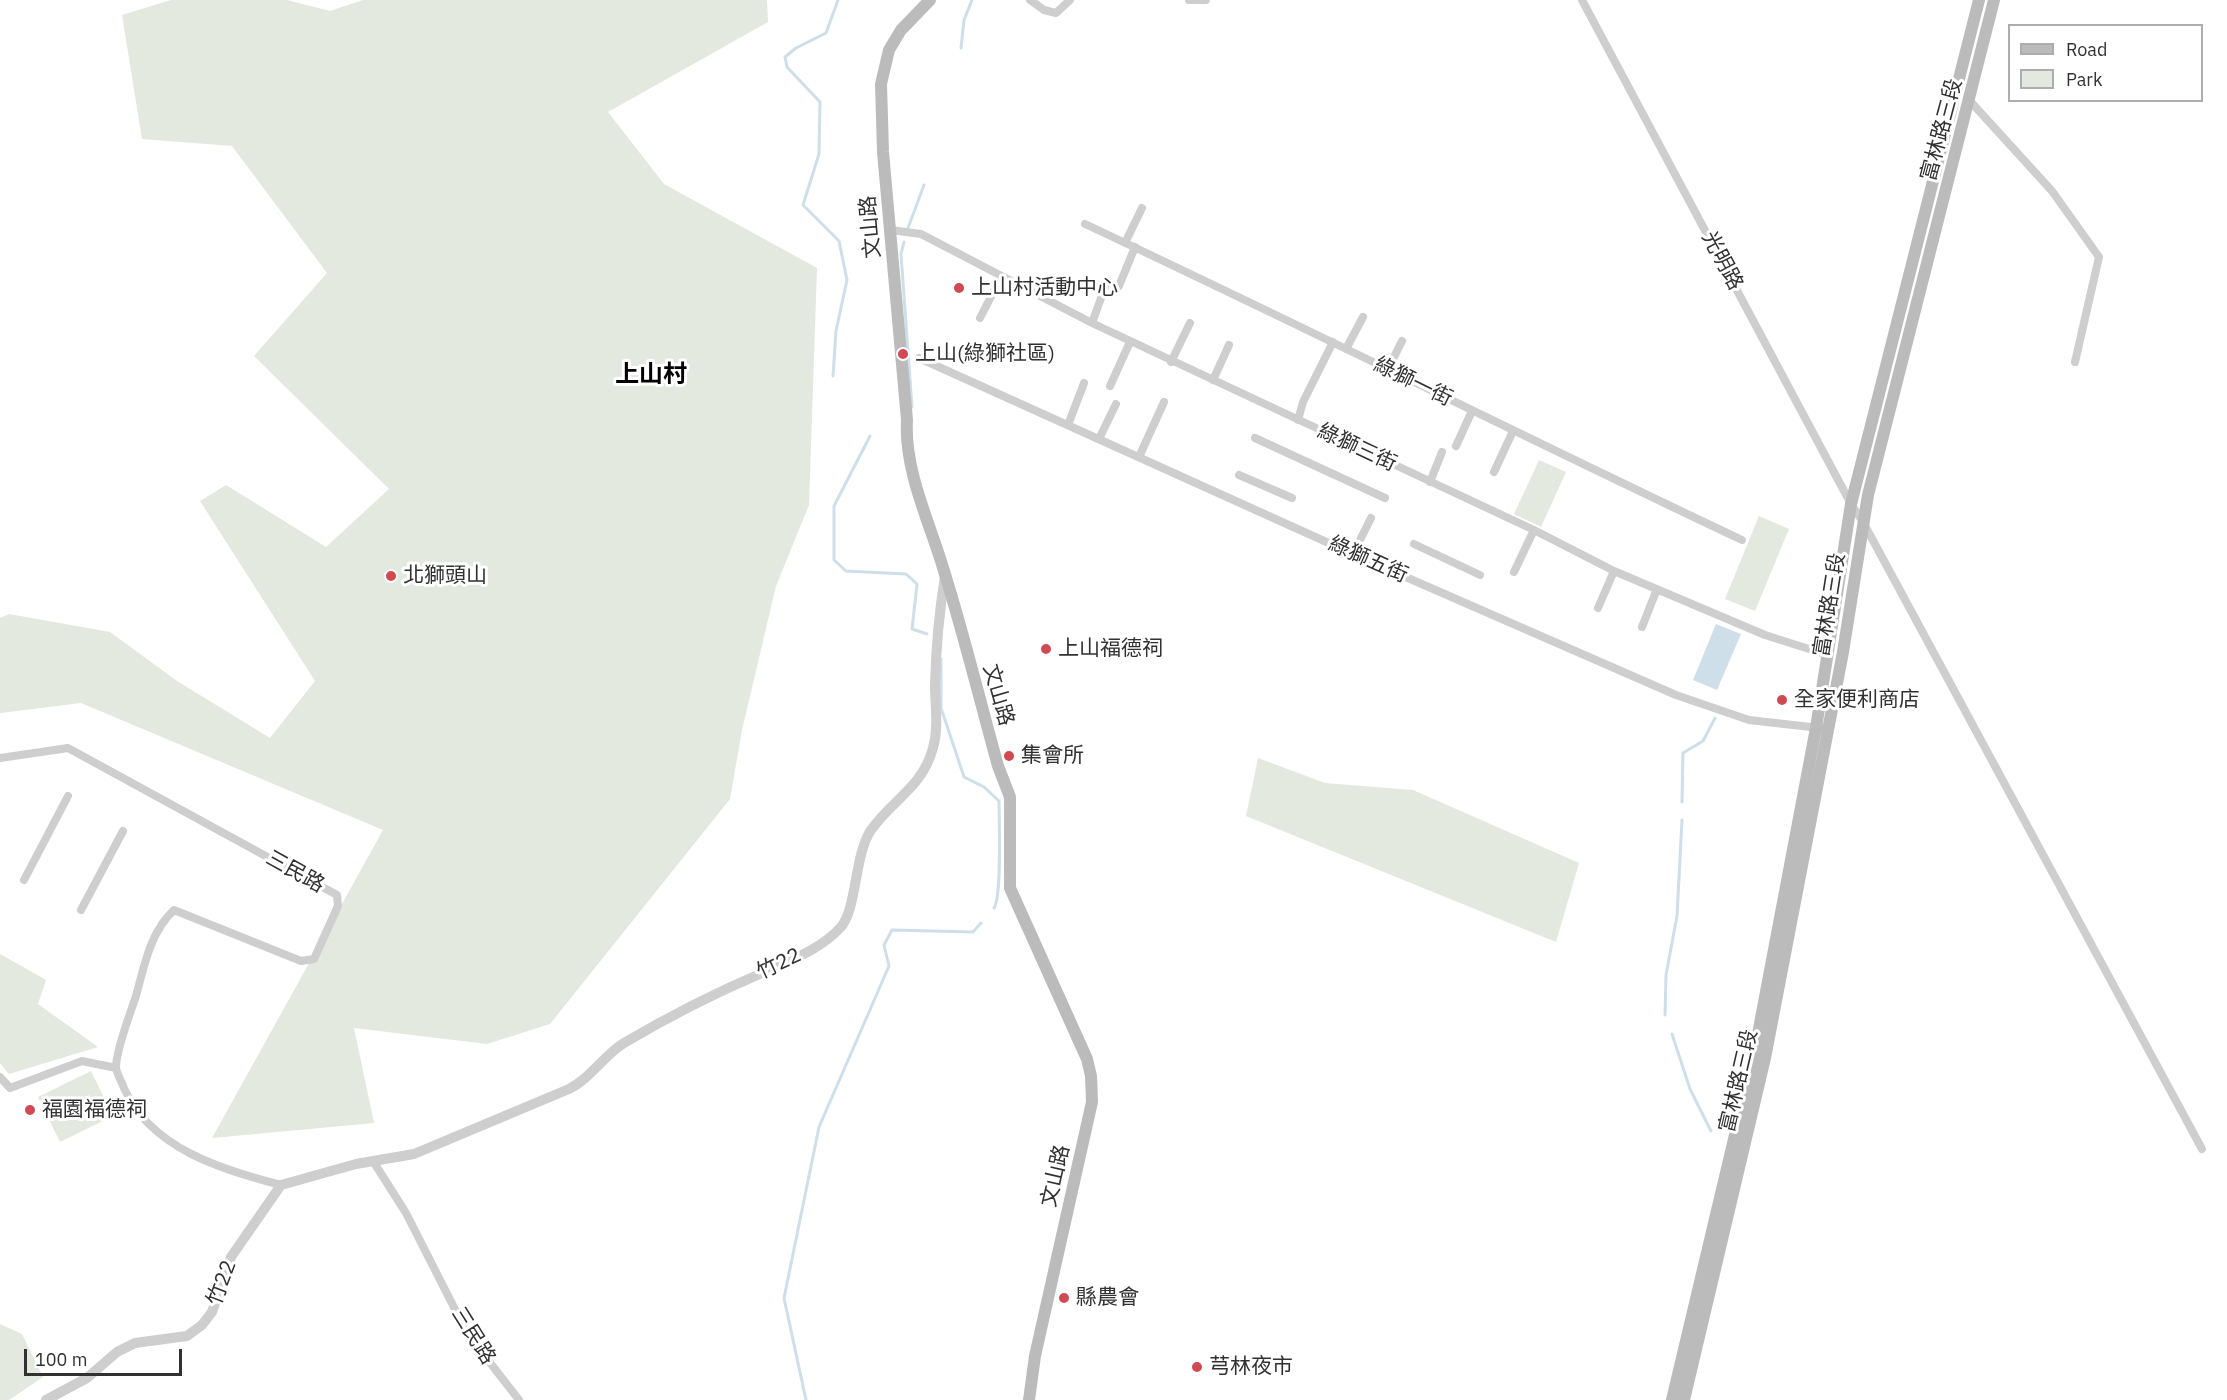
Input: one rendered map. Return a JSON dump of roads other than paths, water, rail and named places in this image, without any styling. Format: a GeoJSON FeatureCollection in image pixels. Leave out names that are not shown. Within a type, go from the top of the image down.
{"type":"FeatureCollection","features":[{"type":"Feature","properties":{"kind":"main road","name":"文山路"},"geometry":{"type":"LineString","coordinates":[[930,0],[901,30],[889,50],[883,70],[883,152],[907,420],[906,436],[918,491],[945,573],[995,755],[1010,797],[1010,888],[1087,1059],[1091,1076],[1092,1102],[1035,1356],[1029,1400]]}},
{"type":"Feature","properties":{"kind":"main road","name":"富林路三段"},"geometry":{"type":"LineString","coordinates":[[1822,729],[1828,655],[1851,504],[1979,0]]}},
{"type":"Feature","properties":{"kind":"main road","name":"富林路三段"},"geometry":{"type":"LineString","coordinates":[[1678,1398],[1765,1058],[1822,729],[1876,461],[1994,0]]}},
{"type":"Feature","properties":{"kind":"street"},"geometry":{"type":"LineString","coordinates":[[1030,0],[1044,10],[1056,14],[1070,0]]}},
{"type":"Feature","properties":{"kind":"street"},"geometry":{"type":"LineString","coordinates":[[1188,0],[1206,0]]}},
{"type":"Feature","properties":{"kind":"street","name":"光明路"},"geometry":{"type":"LineString","coordinates":[[1582,0],[1851,504],[1863,522],[2202,1149]]}},
{"type":"Feature","properties":{"kind":"street"},"geometry":{"type":"LineString","coordinates":[[1970,101],[2052,191],[2099,257],[2075,362]]}},
{"type":"Feature","properties":{"kind":"street"},"geometry":{"type":"LineString","coordinates":[[1125,243],[1142,208]]}},
{"type":"Feature","properties":{"kind":"street","name":"綠獅一街"},"geometry":{"type":"LineString","coordinates":[[1085,224],[1742,540]]}},
{"type":"Feature","properties":{"kind":"street","name":"綠獅三街"},"geometry":{"type":"LineString","coordinates":[[891,230],[921,234],[1001,277],[1171,362],[1534,530],[1614,572],[1765,635],[1828,655]]}},
{"type":"Feature","properties":{"kind":"street"},"geometry":{"type":"LineString","coordinates":[[1119,286],[1135,247]]}},
{"type":"Feature","properties":{"kind":"street"},"geometry":{"type":"LineString","coordinates":[[980,318],[1001,277]]}},
{"type":"Feature","properties":{"kind":"street"},"geometry":{"type":"LineString","coordinates":[[1092,323],[1105,287]]}},
{"type":"Feature","properties":{"kind":"street"},"geometry":{"type":"LineString","coordinates":[[1346,349],[1363,317]]}},
{"type":"Feature","properties":{"kind":"street"},"geometry":{"type":"LineString","coordinates":[[1171,362],[1190,323]]}},
{"type":"Feature","properties":{"kind":"street"},"geometry":{"type":"LineString","coordinates":[[1388,369],[1402,340]]}},
{"type":"Feature","properties":{"kind":"street"},"geometry":{"type":"LineString","coordinates":[[1110,386],[1130,342]]}},
{"type":"Feature","properties":{"kind":"street"},"geometry":{"type":"LineString","coordinates":[[1298,420],[1303,402],[1333,342]]}},
{"type":"Feature","properties":{"kind":"street"},"geometry":{"type":"LineString","coordinates":[[1213,380],[1229,345]]}},
{"type":"Feature","properties":{"kind":"street","name":"綠獅五街"},"geometry":{"type":"LineString","coordinates":[[919,358],[1353,554],[1676,694],[1749,720],[1822,729]]}},
{"type":"Feature","properties":{"kind":"street"},"geometry":{"type":"LineString","coordinates":[[1068,425],[1084,383]]}},
{"type":"Feature","properties":{"kind":"street"},"geometry":{"type":"LineString","coordinates":[[1139,457],[1164,402]]}},
{"type":"Feature","properties":{"kind":"street"},"geometry":{"type":"LineString","coordinates":[[1099,439],[1116,404]]}},
{"type":"Feature","properties":{"kind":"street"},"geometry":{"type":"LineString","coordinates":[[1456,446],[1472,411]]}},
{"type":"Feature","properties":{"kind":"street"},"geometry":{"type":"LineString","coordinates":[[1494,472],[1513,431]]}},
{"type":"Feature","properties":{"kind":"street"},"geometry":{"type":"LineString","coordinates":[[1255,438],[1385,498]]}},
{"type":"Feature","properties":{"kind":"street"},"geometry":{"type":"LineString","coordinates":[[1430,482],[1442,452]]}},
{"type":"Feature","properties":{"kind":"street"},"geometry":{"type":"LineString","coordinates":[[1239,476],[1292,498]]}},
{"type":"Feature","properties":{"kind":"street"},"geometry":{"type":"LineString","coordinates":[[1353,554],[1371,518]]}},
{"type":"Feature","properties":{"kind":"street"},"geometry":{"type":"LineString","coordinates":[[1514,572],[1534,530]]}},
{"type":"Feature","properties":{"kind":"street"},"geometry":{"type":"LineString","coordinates":[[1414,544],[1480,575]]}},
{"type":"Feature","properties":{"kind":"street"},"geometry":{"type":"LineString","coordinates":[[1598,608],[1614,572]]}},
{"type":"Feature","properties":{"kind":"street","name":"竹22"},"geometry":{"type":"LineString","coordinates":[[46,1400],[87,1378],[135,1343],[187,1336],[201,1324],[212,1312],[234,1252],[281,1185],[296,1179],[373,1161],[414,1154],[583,1082],[621,1045],[761,973],[787,963],[840,929],[848,918],[852,889],[869,832],[883,815],[917,783],[924,773],[933,747],[937,724],[937,630],[945,573]]}},
{"type":"Feature","properties":{"kind":"street"},"geometry":{"type":"LineString","coordinates":[[1642,627],[1657,589]]}},
{"type":"Feature","properties":{"kind":"street","name":"三民路"},"geometry":{"type":"LineString","coordinates":[[0,758],[68,747],[337,895],[338,906],[314,959],[301,961],[174,910],[163,921],[150,949],[116,1068]]}},
{"type":"Feature","properties":{"kind":"street"},"geometry":{"type":"LineString","coordinates":[[24,880],[68,796]]}},
{"type":"Feature","properties":{"kind":"street"},"geometry":{"type":"LineString","coordinates":[[81,910],[123,831]]}},
{"type":"Feature","properties":{"kind":"street"},"geometry":{"type":"LineString","coordinates":[[0,1077],[10,1088],[82,1061],[116,1068],[128,1096],[153,1131],[202,1159],[240,1175],[281,1185]]}},
{"type":"Feature","properties":{"kind":"street","name":"三民路"},"geometry":{"type":"LineString","coordinates":[[373,1161],[406,1213],[467,1333],[519,1400]]}},
{"type":"Feature","properties":{"kind":"waterway"},"geometry":{"type":"LineString","coordinates":[[833,376],[836,331],[847,280],[839,241],[803,205],[819,154],[820,102],[787,67],[785,57],[796,48],[826,33],[838,0]]}},
{"type":"Feature","properties":{"kind":"waterway"},"geometry":{"type":"LineString","coordinates":[[961,48],[964,20],[972,0]]}},
{"type":"Feature","properties":{"kind":"waterway"},"geometry":{"type":"LineString","coordinates":[[908,228],[924,185]]}},
{"type":"Feature","properties":{"kind":"waterway"},"geometry":{"type":"LineString","coordinates":[[904,242],[901,254],[912,407]]}},
{"type":"Feature","properties":{"kind":"waterway"},"geometry":{"type":"LineString","coordinates":[[870,436],[834,506],[834,560],[846,571],[906,574],[917,584],[912,629],[927,634]]}},
{"type":"Feature","properties":{"kind":"waterway"},"geometry":{"type":"LineString","coordinates":[[941,659],[941,708],[964,777],[984,787],[999,801],[999,874],[997,901],[994,908]]}},
{"type":"Feature","properties":{"kind":"waterway"},"geometry":{"type":"LineString","coordinates":[[1682,802],[1683,753],[1703,741],[1715,718]]}},
{"type":"Feature","properties":{"kind":"waterway"},"geometry":{"type":"LineString","coordinates":[[1665,1015],[1666,975],[1677,916],[1682,820]]}},
{"type":"Feature","properties":{"kind":"waterway"},"geometry":{"type":"LineString","coordinates":[[806,1400],[784,1298],[819,1127],[889,966],[884,945],[892,930],[973,932],[981,923]]}},
{"type":"Feature","properties":{"kind":"waterway"},"geometry":{"type":"LineString","coordinates":[[1672,1034],[1690,1089],[1711,1131]]}},
{"type":"Feature","properties":{"kind":"place","name":"上山村活動中心"},"geometry":{"type":"Point","coordinates":[959,288]}},
{"type":"Feature","properties":{"kind":"place","name":"上山(綠獅社區)"},"geometry":{"type":"Point","coordinates":[903,354]}},
{"type":"Feature","properties":{"kind":"place","name":"北獅頭山"},"geometry":{"type":"Point","coordinates":[391,576]}},
{"type":"Feature","properties":{"kind":"place","name":"上山福德祠"},"geometry":{"type":"Point","coordinates":[1046,649]}},
{"type":"Feature","properties":{"kind":"place","name":"全家便利商店"},"geometry":{"type":"Point","coordinates":[1782,700]}},
{"type":"Feature","properties":{"kind":"place","name":"集會所"},"geometry":{"type":"Point","coordinates":[1009,756]}},
{"type":"Feature","properties":{"kind":"place","name":"福園福德祠"},"geometry":{"type":"Point","coordinates":[30,1110]}},
{"type":"Feature","properties":{"kind":"place","name":"縣農會"},"geometry":{"type":"Point","coordinates":[1064,1298]}},
{"type":"Feature","properties":{"kind":"place","name":"芎林夜市"},"geometry":{"type":"Point","coordinates":[1197,1367]}},
{"type":"Feature","properties":{"kind":"district","name":"上山村"},"geometry":{"type":"Point","coordinates":[651,375]}}]}
